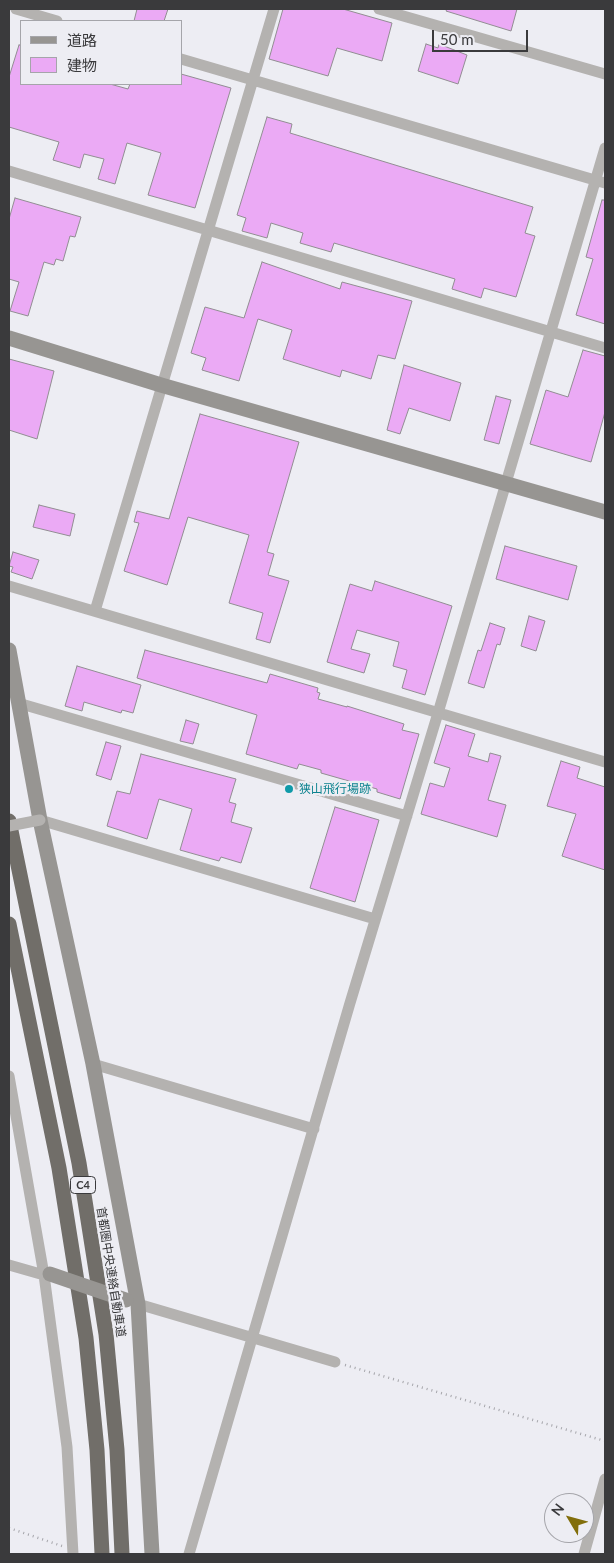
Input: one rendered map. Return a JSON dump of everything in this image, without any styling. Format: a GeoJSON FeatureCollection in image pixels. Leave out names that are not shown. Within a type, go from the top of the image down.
{"type":"FeatureCollection","features":[{"type":"Feature","properties":{"kind":"highway","name":"首都圏中央連絡自動車道"},"geometry":{"type":"LineString","coordinates":[[9,821],[79,1163],[106,1334],[117,1450],[122,1554]]}},
{"type":"Feature","properties":{"kind":"highway","name":"C4"},"geometry":{"type":"LineString","coordinates":[[9,924],[58,1168],[86,1338],[98,1450],[102,1554]]}},
{"type":"Feature","properties":{"kind":"street"},"geometry":{"type":"LineString","coordinates":[[16,9],[54,20]]}},
{"type":"Feature","properties":{"kind":"street"},"geometry":{"type":"LineString","coordinates":[[95,611],[274,9]]}},
{"type":"Feature","properties":{"kind":"street"},"geometry":{"type":"LineString","coordinates":[[379,9],[605,74]]}},
{"type":"Feature","properties":{"kind":"street"},"geometry":{"type":"LineString","coordinates":[[182,59],[600,182]]}},
{"type":"Feature","properties":{"kind":"street"},"geometry":{"type":"LineString","coordinates":[[189,1554],[550,332],[600,182],[605,148]]}},
{"type":"Feature","properties":{"kind":"street"},"geometry":{"type":"LineString","coordinates":[[9,171],[605,348]]}},
{"type":"Feature","properties":{"kind":"street"},"geometry":{"type":"LineString","coordinates":[[9,338],[161,385],[605,512]]}},
{"type":"Feature","properties":{"kind":"street"},"geometry":{"type":"LineString","coordinates":[[9,586],[605,762]]}},
{"type":"Feature","properties":{"kind":"street"},"geometry":{"type":"LineString","coordinates":[[9,650],[40,820],[93,1064],[132,1302],[152,1554]]}},
{"type":"Feature","properties":{"kind":"street"},"geometry":{"type":"LineString","coordinates":[[18,703],[407,816]]}},
{"type":"Feature","properties":{"kind":"street"},"geometry":{"type":"LineString","coordinates":[[9,826],[40,820],[376,919]]}},
{"type":"Feature","properties":{"kind":"street"},"geometry":{"type":"LineString","coordinates":[[93,1064],[314,1129]]}},
{"type":"Feature","properties":{"kind":"street"},"geometry":{"type":"LineString","coordinates":[[9,1076],[12,1117],[47,1275],[67,1447],[73,1552]]}},
{"type":"Feature","properties":{"kind":"street"},"geometry":{"type":"LineString","coordinates":[[9,1265],[335,1362]]}},
{"type":"Feature","properties":{"kind":"street"},"geometry":{"type":"LineString","coordinates":[[584,1554],[605,1479]]}},
{"type":"Feature","properties":{"kind":"path"},"geometry":{"type":"LineString","coordinates":[[335,1362],[605,1441]]}},
{"type":"Feature","properties":{"kind":"path"},"geometry":{"type":"LineString","coordinates":[[9,1528],[73,1552]]}},
{"type":"Feature","properties":{"kind":"building"},"geometry":{"type":"Polygon","coordinates":[[[137,9],[168,9],[164,20],[134,20],[137,9]]]}},
{"type":"Feature","properties":{"kind":"building"},"geometry":{"type":"Polygon","coordinates":[[[283,9],[343,9],[392,23],[382,61],[337,48],[328,76],[269,59],[283,9]]]}},
{"type":"Feature","properties":{"kind":"building"},"geometry":{"type":"Polygon","coordinates":[[[447,9],[517,9],[511,31],[446,11],[447,9]]]}},
{"type":"Feature","properties":{"kind":"building"},"geometry":{"type":"Polygon","coordinates":[[[426,44],[438,48],[439,44],[467,55],[458,84],[418,71],[426,44]]]}},
{"type":"Feature","properties":{"kind":"building"},"geometry":{"type":"Polygon","coordinates":[[[20,45],[20,85],[114,85],[128,89],[130,85],[182,85],[182,74],[231,88],[195,208],[148,195],[161,153],[127,143],[115,184],[98,179],[104,159],[84,154],[80,168],[53,160],[59,142],[9,127],[9,77],[20,45]]]}},
{"type":"Feature","properties":{"kind":"building"},"geometry":{"type":"Polygon","coordinates":[[[267,117],[292,124],[290,133],[533,207],[525,233],[535,236],[516,297],[484,288],[481,298],[452,289],[455,279],[334,243],[331,252],[300,243],[303,233],[271,223],[267,238],[242,231],[246,218],[237,215],[267,117]]]}},
{"type":"Feature","properties":{"kind":"building"},"geometry":{"type":"Polygon","coordinates":[[[15,198],[81,217],[75,237],[70,236],[63,261],[56,259],[54,265],[44,262],[28,316],[10,311],[19,282],[9,279],[9,219],[15,198]]]}},
{"type":"Feature","properties":{"kind":"building"},"geometry":{"type":"Polygon","coordinates":[[[602,200],[605,200],[605,324],[576,315],[593,259],[586,257],[602,200]]]}},
{"type":"Feature","properties":{"kind":"building"},"geometry":{"type":"Polygon","coordinates":[[[262,262],[340,289],[342,282],[412,301],[395,359],[378,355],[371,379],[342,370],[340,377],[283,359],[292,330],[258,319],[239,381],[202,370],[206,358],[191,353],[205,307],[244,318],[262,262]]]}},
{"type":"Feature","properties":{"kind":"building"},"geometry":{"type":"Polygon","coordinates":[[[583,350],[605,356],[605,412],[591,462],[530,444],[546,390],[568,397],[583,350]]]}},
{"type":"Feature","properties":{"kind":"building"},"geometry":{"type":"Polygon","coordinates":[[[9,359],[54,371],[37,439],[9,430],[9,359]]]}},
{"type":"Feature","properties":{"kind":"building"},"geometry":{"type":"Polygon","coordinates":[[[404,365],[461,383],[450,421],[409,408],[400,434],[387,430],[404,365]]]}},
{"type":"Feature","properties":{"kind":"building"},"geometry":{"type":"Polygon","coordinates":[[[496,396],[511,400],[499,444],[484,440],[496,396]]]}},
{"type":"Feature","properties":{"kind":"building"},"geometry":{"type":"Polygon","coordinates":[[[200,414],[299,442],[267,552],[274,554],[268,575],[289,581],[270,643],[256,639],[263,613],[229,603],[249,535],[188,517],[167,585],[124,571],[139,523],[134,522],[137,511],[169,519],[200,414]]]}},
{"type":"Feature","properties":{"kind":"building"},"geometry":{"type":"Polygon","coordinates":[[[39,505],[75,514],[70,536],[33,527],[39,505]]]}},
{"type":"Feature","properties":{"kind":"building"},"geometry":{"type":"Polygon","coordinates":[[[505,546],[577,566],[568,600],[496,579],[505,546]]]}},
{"type":"Feature","properties":{"kind":"building"},"geometry":{"type":"Polygon","coordinates":[[[13,552],[39,560],[32,579],[11,572],[13,567],[9,566],[13,552]]]}},
{"type":"Feature","properties":{"kind":"building"},"geometry":{"type":"Polygon","coordinates":[[[375,581],[452,606],[425,695],[402,688],[407,670],[393,666],[399,642],[357,630],[351,649],[370,654],[364,673],[327,662],[350,584],[372,591],[375,581]]]}},
{"type":"Feature","properties":{"kind":"building"},"geometry":{"type":"Polygon","coordinates":[[[529,616],[545,621],[536,651],[521,646],[529,616]]]}},
{"type":"Feature","properties":{"kind":"building"},"geometry":{"type":"Polygon","coordinates":[[[490,623],[505,628],[500,645],[497,644],[484,688],[468,683],[478,650],[481,651],[490,623]]]}},
{"type":"Feature","properties":{"kind":"building"},"geometry":{"type":"Polygon","coordinates":[[[145,650],[267,683],[270,674],[318,688],[317,692],[320,693],[318,699],[404,724],[402,730],[419,734],[400,799],[377,792],[377,789],[321,773],[321,770],[299,764],[297,769],[246,754],[257,715],[137,678],[145,650]]]}},
{"type":"Feature","properties":{"kind":"building"},"geometry":{"type":"Polygon","coordinates":[[[77,666],[141,685],[133,713],[122,710],[121,713],[84,702],[82,711],[65,706],[77,666]]]}},
{"type":"Feature","properties":{"kind":"building"},"geometry":{"type":"Polygon","coordinates":[[[186,720],[199,724],[193,744],[180,741],[186,720]]]}},
{"type":"Feature","properties":{"kind":"building"},"geometry":{"type":"Polygon","coordinates":[[[446,725],[475,734],[468,756],[488,762],[490,753],[501,756],[488,800],[506,805],[497,837],[421,814],[430,783],[444,787],[450,768],[434,763],[446,725]]]}},
{"type":"Feature","properties":{"kind":"building"},"geometry":{"type":"Polygon","coordinates":[[[106,742],[121,746],[111,780],[96,775],[106,742]]]}},
{"type":"Feature","properties":{"kind":"building"},"geometry":{"type":"Polygon","coordinates":[[[141,754],[236,779],[229,802],[236,804],[231,822],[252,828],[241,863],[221,857],[219,861],[180,850],[192,809],[159,799],[147,839],[107,826],[117,791],[130,794],[141,754]]]}},
{"type":"Feature","properties":{"kind":"building"},"geometry":{"type":"Polygon","coordinates":[[[561,761],[580,767],[577,778],[605,787],[605,870],[562,856],[576,814],[547,806],[561,761]]]}},
{"type":"Feature","properties":{"kind":"building"},"geometry":{"type":"Polygon","coordinates":[[[335,807],[379,820],[355,902],[310,888],[335,807]]]}},
{"type":"Feature","properties":{"kind":"place","name":"狭山飛行場跡"},"geometry":{"type":"Point","coordinates":[289,789]}}]}
